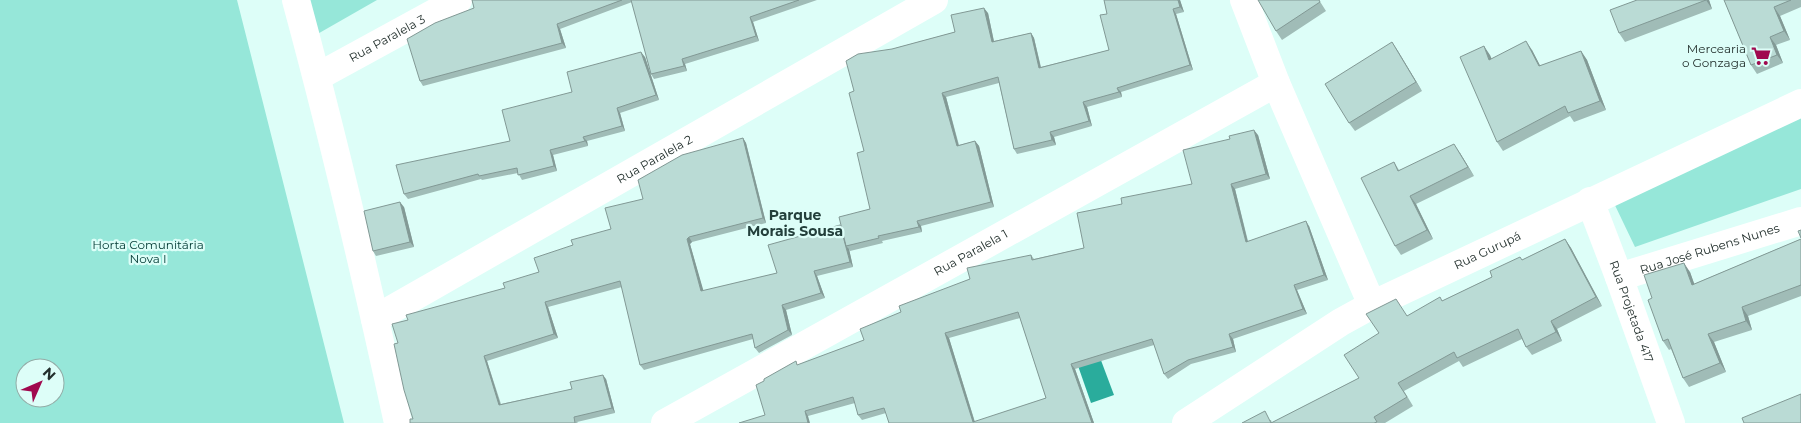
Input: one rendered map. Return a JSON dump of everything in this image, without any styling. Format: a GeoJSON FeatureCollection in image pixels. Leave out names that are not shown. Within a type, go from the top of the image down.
{"type":"FeatureCollection","features":[{"type":"Feature","properties":{"kind":"street"},"geometry":{"type":"LineString","coordinates":[[296,0],[317,76],[376,319],[398,423]]}},
{"type":"Feature","properties":{"kind":"street","name":"Rua Paralela 3"},"geometry":{"type":"LineString","coordinates":[[317,76],[458,0]]}},
{"type":"Feature","properties":{"kind":"street","name":"Rua Paralela 2"},"geometry":{"type":"LineString","coordinates":[[376,319],[934,0]]}},
{"type":"Feature","properties":{"kind":"street"},"geometry":{"type":"LineString","coordinates":[[1244,0],[1276,83],[1372,304]]}},
{"type":"Feature","properties":{"kind":"street","name":"Rua Paralela 1"},"geometry":{"type":"LineString","coordinates":[[665,423],[1276,83]]}},
{"type":"Feature","properties":{"kind":"street","name":"Rua Gurupá"},"geometry":{"type":"LineString","coordinates":[[1202,418],[1341,322],[1372,304],[1801,102]]}},
{"type":"Feature","properties":{"kind":"street","name":"Rua Projetada 417"},"geometry":{"type":"LineString","coordinates":[[1590,201],[1671,423]]}},
{"type":"Feature","properties":{"kind":"street","name":"Rua José Rubens Nunes"},"geometry":{"type":"LineString","coordinates":[[1619,277],[1801,222]]}},
{"type":"Feature","properties":{"kind":"green space","name":"Horta Comunitária Nova I"},"geometry":{"type":"Polygon","coordinates":[[[0,0],[237,0],[344,423],[0,423],[0,0]]]}},
{"type":"Feature","properties":{"kind":"green space"},"geometry":{"type":"Polygon","coordinates":[[[304,0],[377,0],[314,36],[304,0]]]}},
{"type":"Feature","properties":{"kind":"green space"},"geometry":{"type":"Polygon","coordinates":[[[1801,108],[1801,189],[1635,247],[1611,197],[1801,108]]]}},
{"type":"Feature","properties":{"kind":"shaded area"},"geometry":{"type":"Polygon","coordinates":[[[1099,355],[1114,395],[1091,403],[1077,363],[1099,355]]]}},
{"type":"Feature","properties":{"kind":"building"},"geometry":{"type":"Polygon","coordinates":[[[472,0],[622,0],[557,24],[562,43],[420,81],[407,39],[435,23],[474,8],[472,0]]]}},
{"type":"Feature","properties":{"kind":"building"},"geometry":{"type":"Polygon","coordinates":[[[631,0],[799,0],[750,17],[756,36],[682,59],[684,66],[651,74],[631,0]]]}},
{"type":"Feature","properties":{"kind":"building"},"geometry":{"type":"Polygon","coordinates":[[[1104,0],[1178,0],[1180,7],[1173,9],[1190,65],[1117,88],[1119,92],[1083,102],[1089,121],[1050,132],[1052,140],[1014,149],[998,77],[942,93],[957,146],[975,141],[991,202],[917,221],[919,227],[878,236],[879,238],[846,246],[839,217],[870,209],[857,153],[864,151],[849,93],[854,91],[846,61],[858,54],[892,49],[955,32],[951,15],[984,8],[992,42],[1031,33],[1039,68],[1109,50],[1100,15],[1107,14],[1104,0]]]}},
{"type":"Feature","properties":{"kind":"building"},"geometry":{"type":"Polygon","coordinates":[[[1258,0],[1319,0],[1320,2],[1276,31],[1258,0]]]}},
{"type":"Feature","properties":{"kind":"building"},"geometry":{"type":"Polygon","coordinates":[[[1637,0],[1706,0],[1619,33],[1610,10],[1637,0]]]}},
{"type":"Feature","properties":{"kind":"building"},"geometry":{"type":"Polygon","coordinates":[[[1724,0],[1791,0],[1774,7],[1784,31],[1770,37],[1777,55],[1751,65],[1724,0]]]}},
{"type":"Feature","properties":{"kind":"building"},"geometry":{"type":"Polygon","coordinates":[[[1526,41],[1539,66],[1581,51],[1600,101],[1568,113],[1565,106],[1497,142],[1460,57],[1484,46],[1489,60],[1526,41]]]}},
{"type":"Feature","properties":{"kind":"building"},"geometry":{"type":"Polygon","coordinates":[[[1392,42],[1416,82],[1349,123],[1325,84],[1392,42]]]}},
{"type":"Feature","properties":{"kind":"building"},"geometry":{"type":"Polygon","coordinates":[[[641,52],[656,95],[617,108],[622,126],[583,137],[585,141],[550,150],[554,166],[518,175],[517,168],[479,176],[478,174],[404,194],[396,165],[510,141],[502,110],[572,92],[567,72],[641,52]]]}},
{"type":"Feature","properties":{"kind":"building"},"geometry":{"type":"Polygon","coordinates":[[[1254,130],[1266,174],[1231,184],[1246,242],[1306,221],[1324,275],[1294,285],[1303,309],[1229,334],[1233,347],[1188,360],[1164,374],[1152,339],[1071,364],[1092,423],[889,423],[884,408],[858,415],[853,397],[805,411],[808,423],[739,423],[765,415],[756,385],[764,381],[764,379],[796,361],[797,365],[864,340],[860,329],[901,312],[899,306],[970,279],[967,268],[1031,255],[1032,260],[1084,248],[1077,213],[1122,204],[1121,198],[1192,184],[1183,150],[1230,139],[1229,136],[1254,130]],[[1018,312],[945,333],[973,422],[1046,398],[1018,312]]]}},
{"type":"Feature","properties":{"kind":"building"},"geometry":{"type":"Polygon","coordinates":[[[743,138],[763,218],[687,239],[701,291],[777,273],[768,245],[840,225],[850,262],[814,271],[821,293],[782,305],[788,330],[755,348],[752,334],[640,365],[620,281],[545,302],[554,334],[484,356],[499,405],[572,389],[570,382],[603,375],[612,408],[574,417],[575,423],[410,423],[410,419],[413,419],[404,390],[394,344],[398,343],[392,324],[408,320],[406,315],[505,288],[503,283],[539,272],[534,258],[573,245],[571,240],[611,229],[605,208],[643,199],[638,180],[682,155],[743,138]]]}},
{"type":"Feature","properties":{"kind":"building"},"geometry":{"type":"Polygon","coordinates":[[[1454,144],[1468,167],[1410,196],[1427,230],[1395,246],[1361,178],[1394,162],[1398,171],[1454,144]]]}},
{"type":"Feature","properties":{"kind":"building"},"geometry":{"type":"Polygon","coordinates":[[[400,202],[410,242],[373,251],[364,211],[400,202]]]}},
{"type":"Feature","properties":{"kind":"building"},"geometry":{"type":"Polygon","coordinates":[[[1565,239],[1596,297],[1551,321],[1556,332],[1526,347],[1518,329],[1457,358],[1454,352],[1398,383],[1407,397],[1374,417],[1377,422],[1374,423],[1271,423],[1359,378],[1344,355],[1379,333],[1366,314],[1396,299],[1407,316],[1440,297],[1442,301],[1492,277],[1490,271],[1520,257],[1522,260],[1565,239]]]}},
{"type":"Feature","properties":{"kind":"building"},"geometry":{"type":"Polygon","coordinates":[[[1801,239],[1801,285],[1742,307],[1746,321],[1708,334],[1720,363],[1683,378],[1668,339],[1663,341],[1648,300],[1652,298],[1644,275],[1684,263],[1692,285],[1801,239]]]}},
{"type":"Feature","properties":{"kind":"building"},"geometry":{"type":"Polygon","coordinates":[[[1801,394],[1801,423],[1744,423],[1742,418],[1801,394]]]}},
{"type":"Feature","properties":{"kind":"building"},"geometry":{"type":"Polygon","coordinates":[[[1265,411],[1271,423],[1242,423],[1265,411]]]}},
{"type":"Feature","properties":{"kind":"place","name":"Mercearia o Gonzaga"},"geometry":{"type":"Point","coordinates":[1761,56]}},
{"type":"Feature","properties":{"kind":"district","name":"Parque Morais Sousa"},"geometry":{"type":"Point","coordinates":[795,224]}}]}
